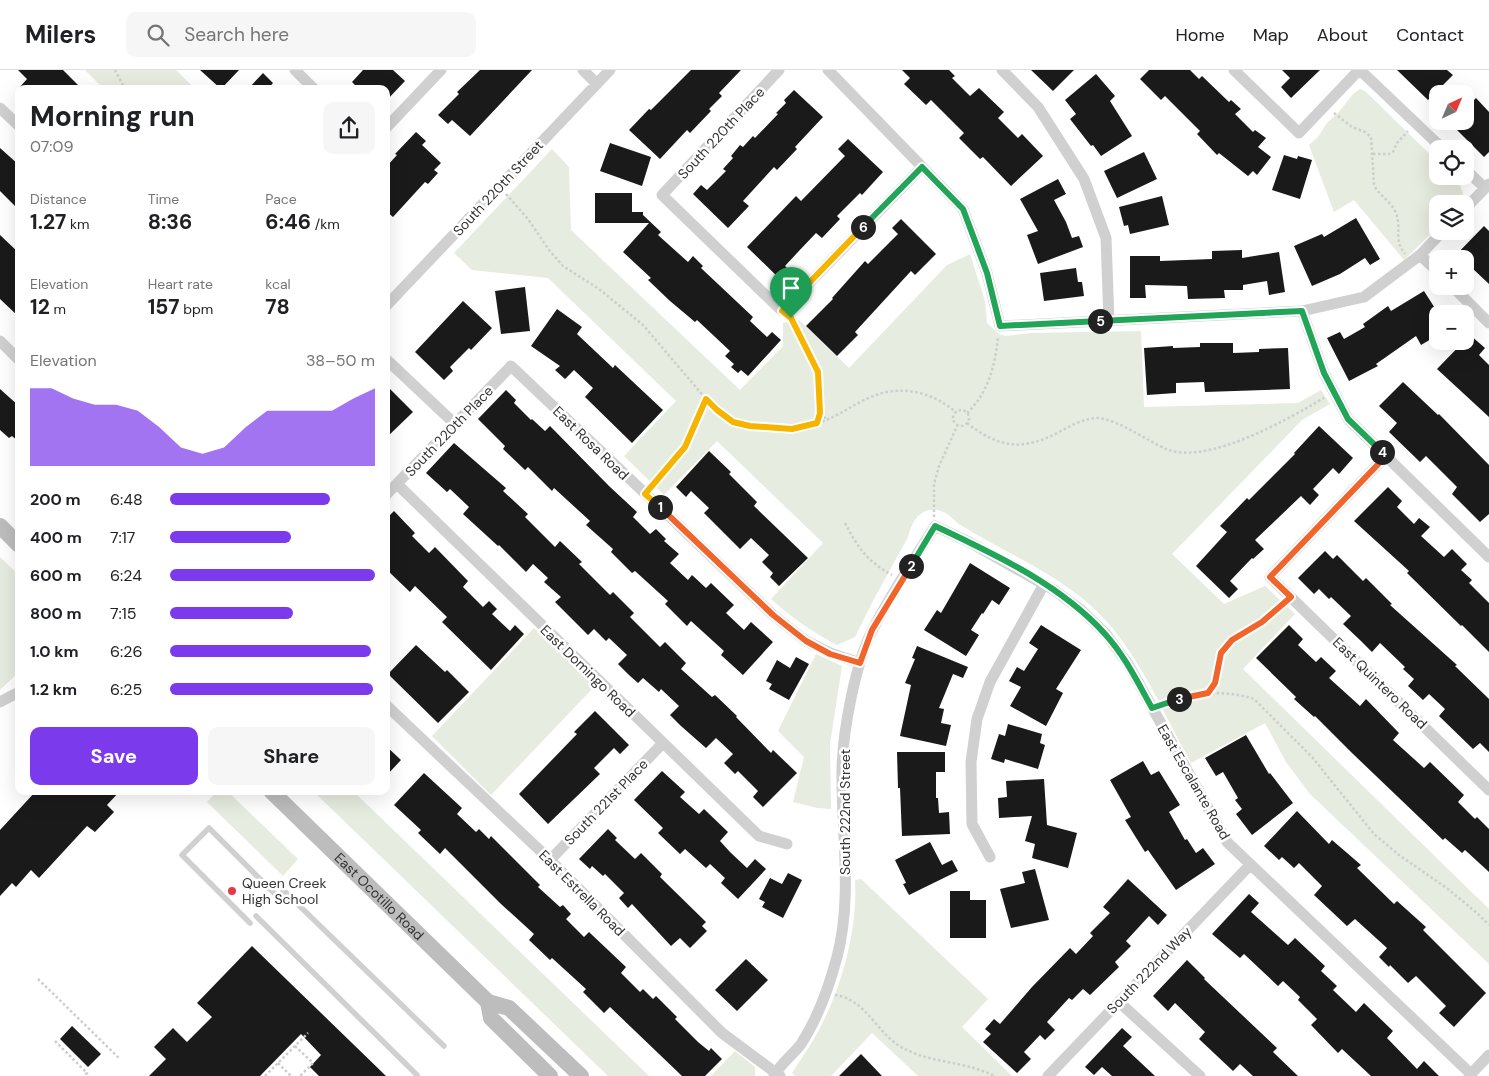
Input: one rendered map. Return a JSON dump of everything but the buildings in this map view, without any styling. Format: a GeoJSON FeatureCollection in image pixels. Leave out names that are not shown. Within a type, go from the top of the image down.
{"type":"FeatureCollection","features":[{"type":"Feature","properties":{"kind":"main road"},"geometry":{"type":"LineString","coordinates":[[0,526],[15,541]]}},
{"type":"Feature","properties":{"kind":"main road","name":"East Ocotillo Road"},"geometry":{"type":"LineString","coordinates":[[275,795],[488,1002],[510,1008],[580,1076]]}},
{"type":"Feature","properties":{"kind":"main road","name":"East Ocotillo Road"},"geometry":{"type":"LineString","coordinates":[[488,1002],[491,1018],[550,1076]]}},
{"type":"Feature","properties":{"kind":"street"},"geometry":{"type":"LineString","coordinates":[[295,70],[310,85]]}},
{"type":"Feature","properties":{"kind":"street"},"geometry":{"type":"LineString","coordinates":[[390,124],[442,70]]}},
{"type":"Feature","properties":{"kind":"street"},"geometry":{"type":"LineString","coordinates":[[583,70],[597,84]]}},
{"type":"Feature","properties":{"kind":"street","name":"South 220th Street"},"geometry":{"type":"LineString","coordinates":[[390,302],[610,70]]}},
{"type":"Feature","properties":{"kind":"street","name":"South 220th Place"},"geometry":{"type":"LineString","coordinates":[[779,70],[662,195],[782,311]]}},
{"type":"Feature","properties":{"kind":"street"},"geometry":{"type":"LineString","coordinates":[[828,70],[963,209],[987,273],[1000,326],[1302,311],[1364,297],[1416,258],[1434,240]]}},
{"type":"Feature","properties":{"kind":"street"},"geometry":{"type":"LineString","coordinates":[[1002,70],[1038,107],[1084,179],[1106,238],[1109,321]]}},
{"type":"Feature","properties":{"kind":"street"},"geometry":{"type":"LineString","coordinates":[[1234,70],[1299,133],[1360,70],[1434,140]]}},
{"type":"Feature","properties":{"kind":"street"},"geometry":{"type":"LineString","coordinates":[[0,108],[15,122]]}},
{"type":"Feature","properties":{"kind":"street"},"geometry":{"type":"LineString","coordinates":[[782,311],[922,167]]}},
{"type":"Feature","properties":{"kind":"street"},"geometry":{"type":"LineString","coordinates":[[1474,176],[1487,186],[1474,200]]}},
{"type":"Feature","properties":{"kind":"street"},"geometry":{"type":"LineString","coordinates":[[1416,258],[1429,266]]}},
{"type":"Feature","properties":{"kind":"street"},"geometry":{"type":"LineString","coordinates":[[1461,295],[1489,322]]}},
{"type":"Feature","properties":{"kind":"street"},"geometry":{"type":"LineString","coordinates":[[1302,311],[1324,373],[1348,419],[1489,557]]}},
{"type":"Feature","properties":{"kind":"street"},"geometry":{"type":"LineString","coordinates":[[0,341],[15,356]]}},
{"type":"Feature","properties":{"kind":"street"},"geometry":{"type":"LineString","coordinates":[[390,363],[455,424]]}},
{"type":"Feature","properties":{"kind":"street","name":"South 220th Place"},"geometry":{"type":"LineString","coordinates":[[390,491],[511,366]]}},
{"type":"Feature","properties":{"kind":"street","name":"East Rosa Road"},"geometry":{"type":"LineString","coordinates":[[511,366],[773,615],[806,641],[830,654],[860,663]]}},
{"type":"Feature","properties":{"kind":"street","name":"East Quintero Road"},"geometry":{"type":"LineString","coordinates":[[1386,456],[1270,577],[1489,790]]}},
{"type":"Feature","properties":{"kind":"street","name":"East Domingo Road"},"geometry":{"type":"LineString","coordinates":[[397,484],[758,836],[787,844]]}},
{"type":"Feature","properties":{"kind":"street","name":"South 222nd Street"},"geometry":{"type":"LineString","coordinates":[[775,1075],[800,1045],[821,1007],[837,956],[846,897],[842,767],[847,720],[860,663],[872,630],[935,526]]}},
{"type":"Feature","properties":{"kind":"street","name":"East Escalante Road"},"geometry":{"type":"LineString","coordinates":[[935,526],[971,543],[1044,584],[1081,610],[1106,634],[1128,664],[1227,842],[1470,1075]]}},
{"type":"Feature","properties":{"kind":"street"},"geometry":{"type":"LineString","coordinates":[[990,857],[972,824],[971,762],[977,719],[990,682],[1044,584]]}},
{"type":"Feature","properties":{"kind":"street"},"geometry":{"type":"LineString","coordinates":[[0,702],[15,694]]}},
{"type":"Feature","properties":{"kind":"street","name":"East Estrella Road"},"geometry":{"type":"LineString","coordinates":[[390,709],[550,860],[722,1033],[775,1075]]}},
{"type":"Feature","properties":{"kind":"street","name":"South 221st Place"},"geometry":{"type":"LineString","coordinates":[[550,860],[663,743]]}},
{"type":"Feature","properties":{"kind":"street","name":"South 222nd Way"},"geometry":{"type":"LineString","coordinates":[[1048,1076],[1250,865]]}},
{"type":"Feature","properties":{"kind":"street"},"geometry":{"type":"LineString","coordinates":[[1119,1002],[1200,1076]]}},
{"type":"Feature","properties":{"kind":"street"},"geometry":{"type":"LineString","coordinates":[[1470,1075],[1489,1055]]}},
{"type":"Feature","properties":{"kind":"lane"},"geometry":{"type":"LineString","coordinates":[[250,923],[182,855],[209,828],[276,895]]}},
{"type":"Feature","properties":{"kind":"lane"},"geometry":{"type":"LineString","coordinates":[[282,889],[444,1046]]}},
{"type":"Feature","properties":{"kind":"lane"},"geometry":{"type":"LineString","coordinates":[[256,916],[417,1075]]}},
{"type":"Feature","properties":{"kind":"path"},"geometry":{"type":"LineString","coordinates":[[115,70],[123,85]]}},
{"type":"Feature","properties":{"kind":"path"},"geometry":{"type":"LineString","coordinates":[[1326,105],[1341,120],[1365,132],[1370,137],[1374,185],[1396,213],[1398,246],[1416,258]]}},
{"type":"Feature","properties":{"kind":"path"},"geometry":{"type":"LineString","coordinates":[[1372,154],[1389,154],[1393,152],[1397,143],[1417,124]]}},
{"type":"Feature","properties":{"kind":"path"},"geometry":{"type":"LineString","coordinates":[[500,187],[528,219],[548,250],[563,266],[599,289],[643,325],[706,399],[733,422],[750,426],[792,429],[827,420],[871,396],[894,390],[911,390],[936,398],[956,412]]}},
{"type":"Feature","properties":{"kind":"path"},"geometry":{"type":"LineString","coordinates":[[782,311],[791,318],[818,372],[820,413],[817,423]]}},
{"type":"Feature","properties":{"kind":"path"},"geometry":{"type":"LineString","coordinates":[[967,413],[976,405],[984,392],[993,364],[1000,326]]}},
{"type":"Feature","properties":{"kind":"path"},"geometry":{"type":"LineString","coordinates":[[967,423],[994,441],[1016,445],[1043,441],[1085,420],[1096,418],[1108,419],[1174,452],[1191,453],[1233,444],[1292,416],[1334,392]]}},
{"type":"Feature","properties":{"kind":"path"},"geometry":{"type":"LineString","coordinates":[[645,494],[685,447],[706,399]]}},
{"type":"Feature","properties":{"kind":"path"},"geometry":{"type":"LineString","coordinates":[[956,412],[962,410],[967,413],[969,419],[967,423]]}},
{"type":"Feature","properties":{"kind":"path"},"geometry":{"type":"LineString","coordinates":[[956,412],[954,418],[958,424]]}},
{"type":"Feature","properties":{"kind":"path"},"geometry":{"type":"LineString","coordinates":[[820,413],[827,420]]}},
{"type":"Feature","properties":{"kind":"path"},"geometry":{"type":"LineString","coordinates":[[958,424],[963,425],[967,423]]}},
{"type":"Feature","properties":{"kind":"path"},"geometry":{"type":"LineString","coordinates":[[935,526],[934,484],[939,466],[958,424]]}},
{"type":"Feature","properties":{"kind":"path"},"geometry":{"type":"LineString","coordinates":[[845,523],[860,549],[870,561],[902,580]]}},
{"type":"Feature","properties":{"kind":"path"},"geometry":{"type":"LineString","coordinates":[[1208,693],[1215,683],[1221,653],[1232,640],[1262,622],[1291,597]]}},
{"type":"Feature","properties":{"kind":"path"},"geometry":{"type":"LineString","coordinates":[[1152,708],[1188,696],[1208,693],[1243,696],[1254,700],[1312,757],[1374,834],[1399,856],[1448,889],[1478,913],[1489,925]]}},
{"type":"Feature","properties":{"kind":"path"},"geometry":{"type":"LineString","coordinates":[[38,979],[119,1058]]}},
{"type":"Feature","properties":{"kind":"path"},"geometry":{"type":"LineString","coordinates":[[826,992],[851,1000],[892,1039],[907,1050],[922,1056],[961,1064],[994,1076]]}},
{"type":"Feature","properties":{"kind":"path"},"geometry":{"type":"LineString","coordinates":[[265,1076],[308,1032]]}},
{"type":"Feature","properties":{"kind":"path"},"geometry":{"type":"LineString","coordinates":[[55,1041],[87,1073],[84,1076]]}},
{"type":"Feature","properties":{"kind":"path"},"geometry":{"type":"LineString","coordinates":[[295,1046],[313,1064],[300,1076]]}},
{"type":"Feature","properties":{"kind":"path"},"geometry":{"type":"LineString","coordinates":[[278,1063],[290,1076]]}},
{"type":"Feature","properties":{"kind":"shaded area"},"geometry":{"type":"Polygon","coordinates":[[[85,70],[176,70],[191,85],[100,85],[85,70]]]}},
{"type":"Feature","properties":{"kind":"shaded area"},"geometry":{"type":"Polygon","coordinates":[[[1360,89],[1365,91],[1429,153],[1429,185],[1460,185],[1463,193],[1462,195],[1429,195],[1429,236],[1404,260],[1354,200],[1334,212],[1309,145],[1318,137],[1327,123],[1338,113],[1353,94],[1360,89]]]}},
{"type":"Feature","properties":{"kind":"shaded area"},"geometry":{"type":"Polygon","coordinates":[[[552,149],[569,167],[571,230],[740,390],[783,346],[783,323],[799,320],[849,368],[947,265],[970,254],[985,301],[987,323],[999,334],[1006,336],[1031,333],[1141,331],[1144,407],[1298,403],[1321,390],[1330,404],[1302,420],[1172,554],[1224,604],[1265,586],[1295,614],[1243,669],[1489,909],[1489,964],[1310,794],[1286,762],[1265,723],[1191,763],[1154,692],[1133,657],[1110,625],[1094,608],[1058,581],[978,536],[944,512],[937,510],[925,511],[914,521],[908,537],[855,637],[837,645],[810,629],[779,606],[771,599],[823,543],[717,441],[664,495],[624,456],[676,401],[548,278],[472,270],[454,253],[552,149]]]}},
{"type":"Feature","properties":{"kind":"shaded area"},"geometry":{"type":"Polygon","coordinates":[[[0,557],[15,571],[15,676],[0,690],[0,557]]]}},
{"type":"Feature","properties":{"kind":"shaded area"},"geometry":{"type":"Polygon","coordinates":[[[534,628],[595,686],[491,795],[432,736],[534,628]]]}},
{"type":"Feature","properties":{"kind":"shaded area"},"geometry":{"type":"Polygon","coordinates":[[[816,654],[842,666],[830,744],[831,809],[817,808],[793,802],[804,757],[778,731],[816,654]]]}},
{"type":"Feature","properties":{"kind":"shaded area"},"geometry":{"type":"Polygon","coordinates":[[[213,795],[231,795],[298,859],[283,876],[207,802],[213,795]]]}},
{"type":"Feature","properties":{"kind":"shaded area"},"geometry":{"type":"Polygon","coordinates":[[[317,795],[357,795],[649,1076],[608,1076],[317,795]]]}},
{"type":"Feature","properties":{"kind":"shaded area"},"geometry":{"type":"Polygon","coordinates":[[[861,879],[988,999],[962,1027],[1012,1076],[918,1076],[872,1033],[831,1076],[795,1076],[792,1073],[812,1043],[830,1008],[848,954],[854,916],[855,880],[861,879]]]}},
{"type":"Feature","properties":{"kind":"shaded area"},"geometry":{"type":"Polygon","coordinates":[[[735,1051],[755,1067],[755,1076],[711,1076],[735,1051]]]}},
{"type":"Feature","properties":{"kind":"place","name":"Queen Creek High School"},"geometry":{"type":"Point","coordinates":[232,891]}},
{"type":"Feature","properties":{"kind":"route"},"geometry":{"type":"LineString","coordinates":[[922,167],[963,209],[987,273],[1000,326],[1302,311],[1324,373],[1348,419],[1386,456],[1270,577],[1291,597],[1274,614],[1232,640],[1221,653],[1215,683],[1208,693],[1188,696],[1152,708],[1128,664],[1106,634],[1081,610],[1054,590],[1018,569],[935,526],[872,630],[860,663],[830,654],[806,641],[773,615],[645,494],[685,447],[706,399],[733,422],[750,426],[792,429],[817,423],[820,413],[818,372],[791,318],[782,311],[922,167]]}}]}
